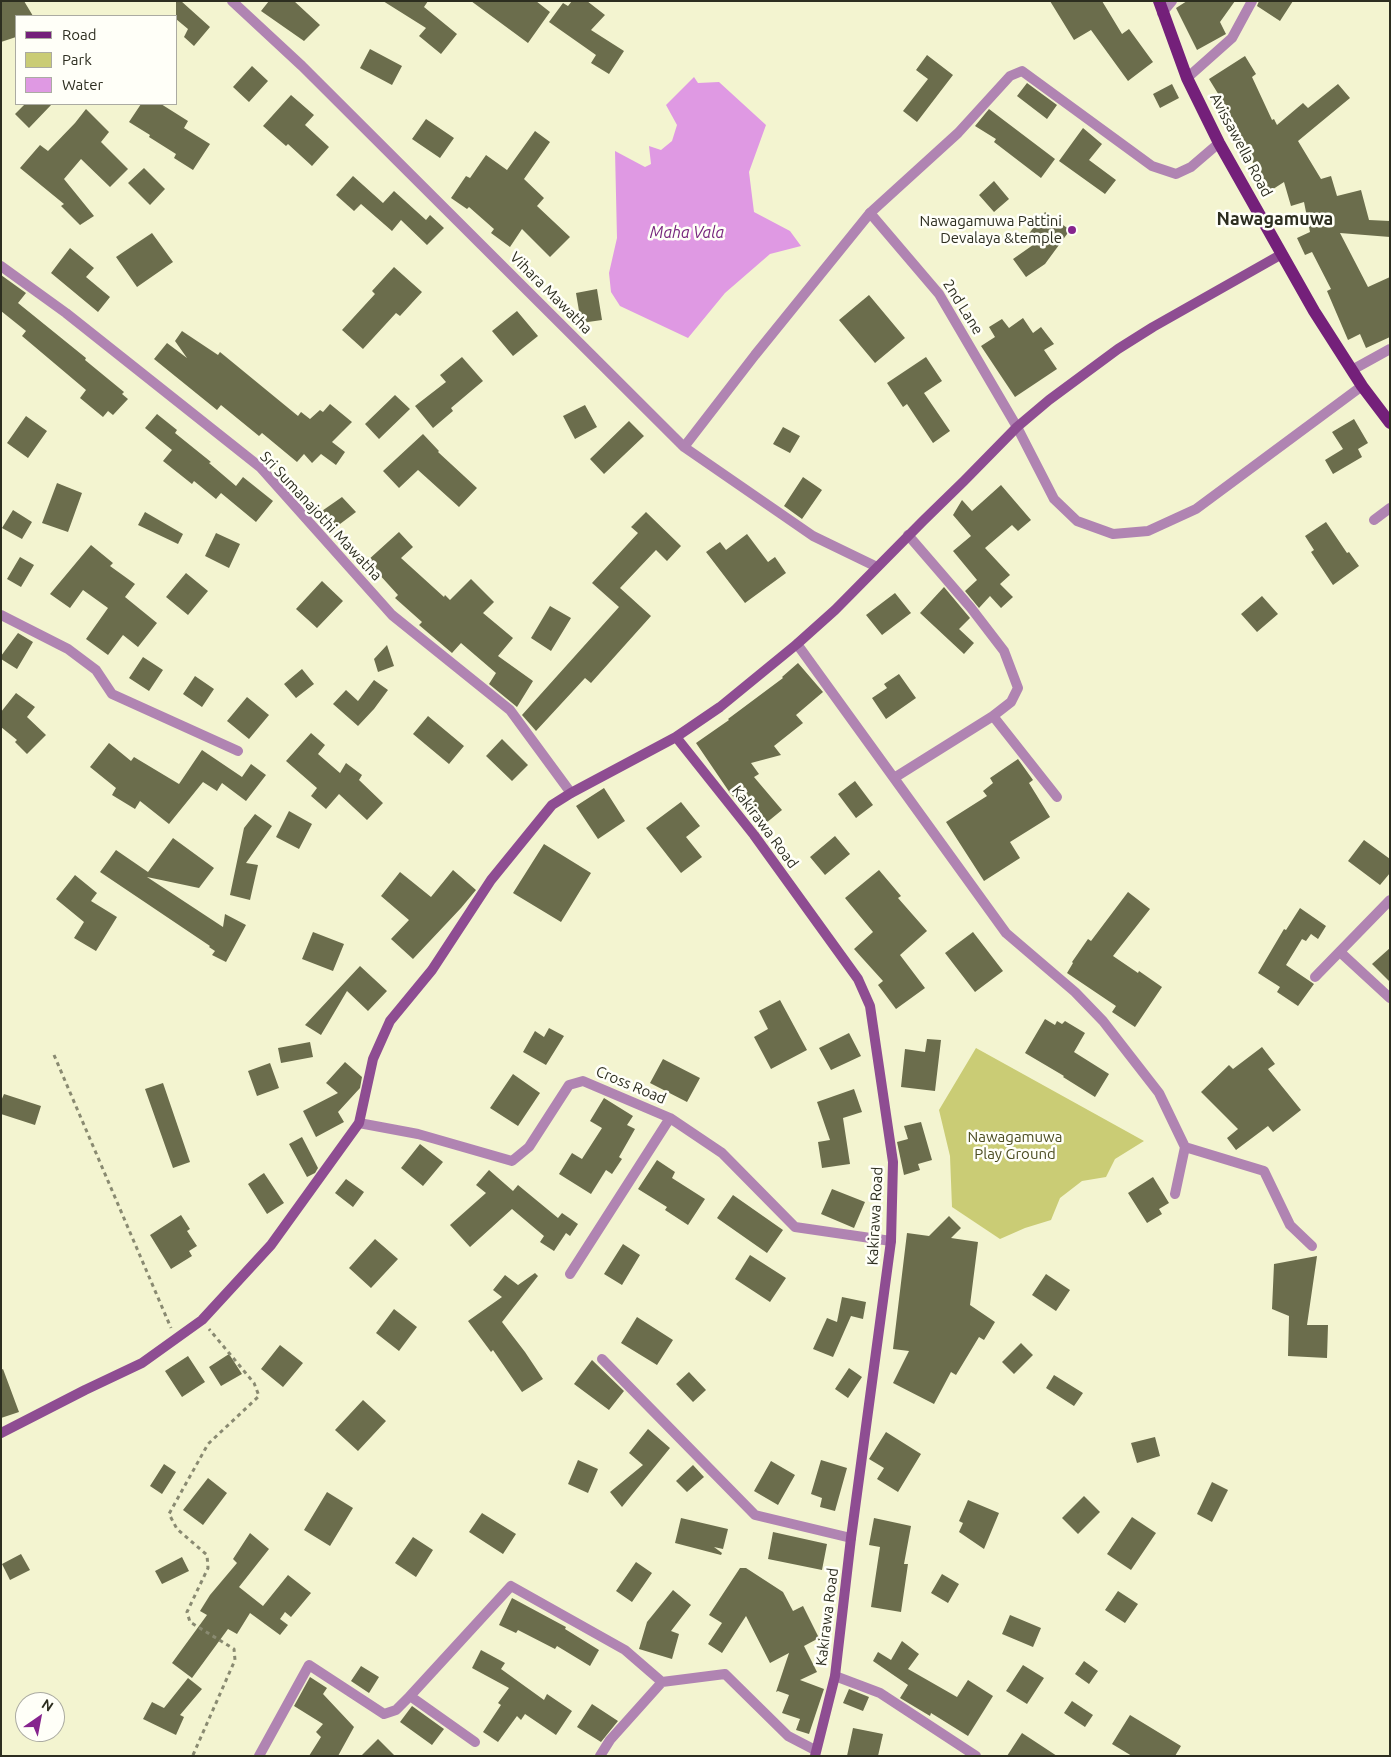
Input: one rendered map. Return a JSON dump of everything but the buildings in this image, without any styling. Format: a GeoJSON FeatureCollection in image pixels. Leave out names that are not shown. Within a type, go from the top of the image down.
{"type":"FeatureCollection","features":[{"type":"Feature","properties":{"kind":"main road","name":"Avissawella Road"},"geometry":{"type":"LineString","coordinates":[[1160,7],[1187,78],[1219,143],[1314,310],[1362,386],[1390,423]]}},
{"type":"Feature","properties":{"kind":"street","name":"Vihara Mawatha"},"geometry":{"type":"LineString","coordinates":[[232,1],[302,66],[684,447],[813,536],[877,567]]}},
{"type":"Feature","properties":{"kind":"street"},"geometry":{"type":"LineString","coordinates":[[1160,7],[1172,1]]}},
{"type":"Feature","properties":{"kind":"street"},"geometry":{"type":"LineString","coordinates":[[1187,78],[1232,38],[1252,1]]}},
{"type":"Feature","properties":{"kind":"street"},"geometry":{"type":"LineString","coordinates":[[684,447],[755,355],[870,213],[958,133],[1010,76],[1022,71],[1152,166],[1176,174],[1191,167],[1219,143]]}},
{"type":"Feature","properties":{"kind":"street","name":"2nd Lane"},"geometry":{"type":"LineString","coordinates":[[870,213],[939,294],[1017,427],[1054,499],[1077,521],[1113,534],[1148,530],[1196,509],[1362,386]]}},
{"type":"Feature","properties":{"kind":"street"},"geometry":{"type":"LineString","coordinates":[[1,1434],[85,1390],[142,1363],[202,1320],[271,1245],[359,1124],[373,1059],[390,1021],[432,970],[491,880],[552,806],[571,793],[676,737],[720,707],[835,610],[1017,427],[1049,400],[1118,349],[1160,322],[1282,254]]}},
{"type":"Feature","properties":{"kind":"street","name":"Sri Sumanajothi Mawatha"},"geometry":{"type":"LineString","coordinates":[[1,266],[66,312],[260,467],[392,615],[510,710],[571,793]]}},
{"type":"Feature","properties":{"kind":"street"},"geometry":{"type":"LineString","coordinates":[[1352,370],[1390,349]]}},
{"type":"Feature","properties":{"kind":"street"},"geometry":{"type":"LineString","coordinates":[[1374,520],[1390,508]]}},
{"type":"Feature","properties":{"kind":"street"},"geometry":{"type":"LineString","coordinates":[[894,778],[993,716],[1011,702],[1018,688],[1004,651],[972,608],[908,535]]}},
{"type":"Feature","properties":{"kind":"street"},"geometry":{"type":"LineString","coordinates":[[1,615],[68,649],[96,670],[112,694],[238,751]]}},
{"type":"Feature","properties":{"kind":"street"},"geometry":{"type":"LineString","coordinates":[[797,644],[1006,933],[1075,992],[1104,1021],[1159,1093],[1185,1147],[1175,1194]]}},
{"type":"Feature","properties":{"kind":"street"},"geometry":{"type":"LineString","coordinates":[[993,716],[1057,796]]}},
{"type":"Feature","properties":{"kind":"street","name":"Kakirawa Road"},"geometry":{"type":"LineString","coordinates":[[676,737],[754,835],[858,979],[870,1006],[893,1162],[892,1241],[851,1538],[835,1676],[815,1753]]}},
{"type":"Feature","properties":{"kind":"street"},"geometry":{"type":"LineString","coordinates":[[1315,977],[1390,900]]}},
{"type":"Feature","properties":{"kind":"street"},"geometry":{"type":"LineString","coordinates":[[1340,952],[1390,998]]}},
{"type":"Feature","properties":{"kind":"street","name":"Cross Road"},"geometry":{"type":"LineString","coordinates":[[359,1124],[418,1134],[512,1161],[529,1147],[569,1085],[583,1081],[670,1118],[722,1153],[795,1227],[892,1241]]}},
{"type":"Feature","properties":{"kind":"street"},"geometry":{"type":"LineString","coordinates":[[570,1274],[670,1118]]}},
{"type":"Feature","properties":{"kind":"street"},"geometry":{"type":"LineString","coordinates":[[1185,1147],[1264,1171],[1290,1225],[1312,1246]]}},
{"type":"Feature","properties":{"kind":"street"},"geometry":{"type":"LineString","coordinates":[[602,1359],[755,1515],[851,1538]]}},
{"type":"Feature","properties":{"kind":"street"},"geometry":{"type":"LineString","coordinates":[[259,1756],[308,1665],[384,1714],[396,1710],[511,1586],[625,1650],[662,1682]]}},
{"type":"Feature","properties":{"kind":"street"},"geometry":{"type":"LineString","coordinates":[[600,1756],[610,1740],[662,1682],[725,1674],[788,1736],[815,1753]]}},
{"type":"Feature","properties":{"kind":"street"},"geometry":{"type":"LineString","coordinates":[[835,1676],[880,1692],[976,1756]]}},
{"type":"Feature","properties":{"kind":"street"},"geometry":{"type":"LineString","coordinates":[[410,1696],[475,1742]]}},
{"type":"Feature","properties":{"kind":"path"},"geometry":{"type":"LineString","coordinates":[[54,1055],[176,1339]]}},
{"type":"Feature","properties":{"kind":"path"},"geometry":{"type":"LineString","coordinates":[[193,1755],[235,1660],[234,1649],[190,1622],[187,1612],[208,1568],[207,1554],[177,1528],[169,1514],[208,1444],[259,1396],[254,1383],[202,1320]]}},
{"type":"Feature","properties":{"kind":"green space","name":"Nawagamuwa Play Ground"},"geometry":{"type":"Polygon","coordinates":[[[976,1048],[1144,1141],[1115,1159],[1106,1177],[1082,1181],[1060,1198],[1051,1220],[1025,1228],[1000,1239],[952,1207],[950,1156],[939,1110],[976,1048]]]}},
{"type":"Feature","properties":{"kind":"water","name":"Maha Vala"},"geometry":{"type":"Polygon","coordinates":[[[694,77],[698,83],[719,82],[766,125],[749,172],[754,212],[790,231],[801,246],[770,254],[725,293],[688,338],[620,306],[611,292],[609,273],[617,238],[615,151],[645,167],[651,164],[649,146],[661,150],[672,141],[677,125],[666,105],[694,77]]]}},
{"type":"Feature","properties":{"kind":"place","name":"Nawagamuwa Pattini Devalaya &temple"},"geometry":{"type":"Point","coordinates":[1072,230]}},
{"type":"Feature","properties":{"kind":"district","name":"Nawagamuwa"},"geometry":{"type":"Point","coordinates":[1275,219]}}]}
